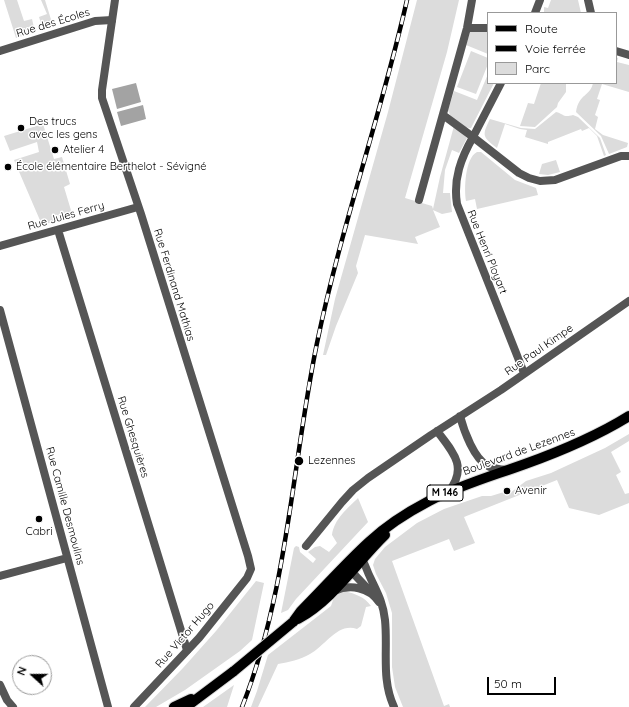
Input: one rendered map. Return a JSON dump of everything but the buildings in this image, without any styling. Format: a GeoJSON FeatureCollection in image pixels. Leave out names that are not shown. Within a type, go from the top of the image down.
{"type":"FeatureCollection","features":[{"type":"Feature","properties":{"kind":"main road","name":"Boulevard de Lezennes"},"geometry":{"type":"LineString","coordinates":[[186,707],[234,671],[293,622],[308,613],[333,592],[352,572],[358,557],[373,538],[393,523],[418,507],[448,492],[572,446],[629,416]]}},
{"type":"Feature","properties":{"kind":"main road","name":"Boulevard de Lezennes"},"geometry":{"type":"LineString","coordinates":[[293,622],[301,611],[358,557],[388,532],[426,508],[466,491],[568,454],[629,422]]}},
{"type":"Feature","properties":{"kind":"main road","name":"Boulevard de Lezennes"},"geometry":{"type":"LineString","coordinates":[[174,707],[204,693]]}},
{"type":"Feature","properties":{"kind":"street","name":"Rue Ferdinand Mathias"},"geometry":{"type":"LineString","coordinates":[[115,0],[102,94],[248,556],[251,569],[249,574]]}},
{"type":"Feature","properties":{"kind":"street"},"geometry":{"type":"LineString","coordinates":[[419,200],[467,28],[472,0]]}},
{"type":"Feature","properties":{"kind":"street"},"geometry":{"type":"LineString","coordinates":[[535,12],[540,0]]}},
{"type":"Feature","properties":{"kind":"street"},"geometry":{"type":"LineString","coordinates":[[588,0],[591,12]]}},
{"type":"Feature","properties":{"kind":"street","name":"Rue des Écoles"},"geometry":{"type":"LineString","coordinates":[[0,51],[95,21],[112,20]]}},
{"type":"Feature","properties":{"kind":"street"},"geometry":{"type":"LineString","coordinates":[[467,28],[487,28]]}},
{"type":"Feature","properties":{"kind":"street"},"geometry":{"type":"LineString","coordinates":[[617,51],[629,55]]}},
{"type":"Feature","properties":{"kind":"street","name":"Rue Henri Ployart"},"geometry":{"type":"LineString","coordinates":[[500,84],[464,155],[458,172],[456,186],[457,204],[524,374]]}},
{"type":"Feature","properties":{"kind":"street"},"geometry":{"type":"LineString","coordinates":[[443,115],[519,173],[540,181],[556,180],[620,156],[629,156]]}},
{"type":"Feature","properties":{"kind":"street","name":"Rue Jules Ferry"},"geometry":{"type":"LineString","coordinates":[[0,246],[138,207]]}},
{"type":"Feature","properties":{"kind":"street","name":"Rue Ghesquières"},"geometry":{"type":"LineString","coordinates":[[58,230],[187,650]]}},
{"type":"Feature","properties":{"kind":"street","name":"Rue Paul Kimpe"},"geometry":{"type":"LineString","coordinates":[[306,546],[353,490],[375,472],[524,374],[629,301]]}},
{"type":"Feature","properties":{"kind":"street","name":"Rue Camille Desmoulins"},"geometry":{"type":"LineString","coordinates":[[0,310],[108,707]]}},
{"type":"Feature","properties":{"kind":"street"},"geometry":{"type":"LineString","coordinates":[[460,416],[469,441],[481,460],[489,467],[507,470]]}},
{"type":"Feature","properties":{"kind":"street"},"geometry":{"type":"LineString","coordinates":[[437,431],[458,466],[458,476],[455,484],[448,492]]}},
{"type":"Feature","properties":{"kind":"street"},"geometry":{"type":"LineString","coordinates":[[358,557],[382,601],[386,629],[386,680],[394,707]]}},
{"type":"Feature","properties":{"kind":"street"},"geometry":{"type":"LineString","coordinates":[[0,576],[67,558]]}},
{"type":"Feature","properties":{"kind":"street"},"geometry":{"type":"LineString","coordinates":[[352,572],[378,600],[384,611]]}},
{"type":"Feature","properties":{"kind":"street","name":"Rue Victor Hugo"},"geometry":{"type":"LineString","coordinates":[[134,707],[187,650],[230,600],[249,574]]}},
{"type":"Feature","properties":{"kind":"street"},"geometry":{"type":"LineString","coordinates":[[333,592],[344,588],[354,588],[363,589],[373,594]]}},
{"type":"Feature","properties":{"kind":"street"},"geometry":{"type":"LineString","coordinates":[[0,685],[7,700],[13,707]]}},
{"type":"Feature","properties":{"kind":"green space"},"geometry":{"type":"Polygon","coordinates":[[[4,0],[17,0],[24,21],[32,19],[35,32],[16,38],[4,0]]]}},
{"type":"Feature","properties":{"kind":"green space"},"geometry":{"type":"Polygon","coordinates":[[[41,0],[45,0],[53,26],[43,30],[39,17],[47,14],[41,0]]]}},
{"type":"Feature","properties":{"kind":"green space"},"geometry":{"type":"Polygon","coordinates":[[[417,0],[459,0],[447,52],[405,198],[432,206],[433,209],[454,126],[467,138],[459,153],[452,150],[445,170],[443,193],[450,193],[452,212],[442,214],[433,210],[440,227],[415,237],[418,244],[365,235],[356,266],[358,273],[336,326],[326,355],[323,355],[335,299],[388,112],[417,0]]]}},
{"type":"Feature","properties":{"kind":"green space"},"geometry":{"type":"Polygon","coordinates":[[[551,0],[578,0],[581,12],[544,12],[544,7],[548,8],[551,0]]]}},
{"type":"Feature","properties":{"kind":"green space"},"geometry":{"type":"Polygon","coordinates":[[[487,30],[487,54],[466,45],[470,32],[487,30]]]}},
{"type":"Feature","properties":{"kind":"green space"},"geometry":{"type":"Polygon","coordinates":[[[471,51],[487,58],[487,66],[476,94],[457,87],[471,51]]]}},
{"type":"Feature","properties":{"kind":"green space"},"geometry":{"type":"Polygon","coordinates":[[[617,62],[629,65],[629,92],[602,84],[617,84],[617,62]]]}},
{"type":"Feature","properties":{"kind":"green space"},"geometry":{"type":"Polygon","coordinates":[[[487,76],[487,84],[493,84],[471,128],[460,125],[451,117],[448,110],[454,91],[477,100],[487,76]]]}},
{"type":"Feature","properties":{"kind":"green space"},"geometry":{"type":"Polygon","coordinates":[[[541,84],[566,84],[566,92],[558,103],[557,107],[535,127],[520,126],[528,103],[534,104],[541,84]]]}},
{"type":"Feature","properties":{"kind":"green space"},"geometry":{"type":"Polygon","coordinates":[[[593,84],[602,84],[597,99],[600,100],[595,115],[598,117],[595,129],[603,135],[628,143],[627,147],[609,154],[601,136],[576,112],[580,101],[593,84]]]}},
{"type":"Feature","properties":{"kind":"green space"},"geometry":{"type":"Polygon","coordinates":[[[556,112],[565,116],[573,115],[578,117],[600,138],[606,155],[604,156],[597,136],[589,128],[582,131],[581,129],[548,142],[548,144],[525,137],[527,130],[505,124],[497,148],[486,138],[485,132],[490,119],[521,128],[535,129],[556,112]]]}},
{"type":"Feature","properties":{"kind":"green space"},"geometry":{"type":"Polygon","coordinates":[[[43,124],[54,159],[62,157],[70,184],[64,187],[73,217],[42,225],[14,160],[39,152],[37,142],[10,151],[4,136],[43,124]]]}},
{"type":"Feature","properties":{"kind":"green space"},"geometry":{"type":"Polygon","coordinates":[[[477,152],[481,152],[515,180],[536,188],[538,195],[477,209],[475,199],[466,201],[465,189],[466,174],[470,160],[477,152]]]}},
{"type":"Feature","properties":{"kind":"green space"},"geometry":{"type":"Polygon","coordinates":[[[556,160],[560,172],[548,175],[539,174],[542,164],[556,160]]]}},
{"type":"Feature","properties":{"kind":"green space"},"geometry":{"type":"Polygon","coordinates":[[[629,434],[629,441],[611,452],[621,472],[616,475],[625,494],[629,493],[629,503],[599,515],[569,508],[557,480],[464,517],[475,543],[454,551],[449,539],[392,561],[444,706],[449,704],[450,707],[403,707],[395,687],[392,667],[392,613],[386,593],[373,565],[375,559],[385,547],[417,523],[444,509],[482,496],[491,496],[504,492],[505,494],[510,493],[526,481],[551,473],[605,448],[629,434]]]}},
{"type":"Feature","properties":{"kind":"green space"},"geometry":{"type":"Polygon","coordinates":[[[358,498],[368,522],[296,599],[288,610],[281,613],[294,548],[296,546],[299,547],[300,552],[313,563],[316,559],[308,552],[315,547],[320,546],[329,552],[337,543],[332,535],[338,519],[358,498]]]}},
{"type":"Feature","properties":{"kind":"green space"},"geometry":{"type":"Polygon","coordinates":[[[256,581],[264,583],[252,640],[240,651],[185,690],[156,707],[145,707],[216,631],[256,581]]]}},
{"type":"Feature","properties":{"kind":"green space"},"geometry":{"type":"Polygon","coordinates":[[[345,591],[363,598],[371,606],[366,607],[361,626],[357,629],[350,628],[338,632],[306,656],[278,664],[258,707],[251,707],[268,655],[331,606],[335,594],[345,591]]]}},
{"type":"Feature","properties":{"kind":"green space"},"geometry":{"type":"Polygon","coordinates":[[[234,685],[227,707],[203,707],[234,685]]]}},
{"type":"Feature","properties":{"kind":"shaded area"},"geometry":{"type":"Polygon","coordinates":[[[136,83],[141,102],[117,109],[112,89],[136,83]]]}},
{"type":"Feature","properties":{"kind":"shaded area"},"geometry":{"type":"Polygon","coordinates":[[[143,105],[146,119],[121,126],[117,112],[143,105]]]}},
{"type":"Feature","properties":{"kind":"railway"},"geometry":{"type":"LineString","coordinates":[[242,707],[270,618],[287,527],[308,389],[327,300],[349,214],[397,43],[407,0]]}},
{"type":"Feature","properties":{"kind":"place","name":"Des trucs avec les gens"},"geometry":{"type":"Point","coordinates":[21,128]}},
{"type":"Feature","properties":{"kind":"place","name":"Atelier 4"},"geometry":{"type":"Point","coordinates":[55,150]}},
{"type":"Feature","properties":{"kind":"place","name":"École élémentaire Berthelot - Sévigné"},"geometry":{"type":"Point","coordinates":[8,167]}},
{"type":"Feature","properties":{"kind":"place","name":"Lezennes"},"geometry":{"type":"Point","coordinates":[299,461]}},
{"type":"Feature","properties":{"kind":"place","name":"Avenir"},"geometry":{"type":"Point","coordinates":[507,491]}},
{"type":"Feature","properties":{"kind":"place","name":"Cabri"},"geometry":{"type":"Point","coordinates":[39,519]}}]}
